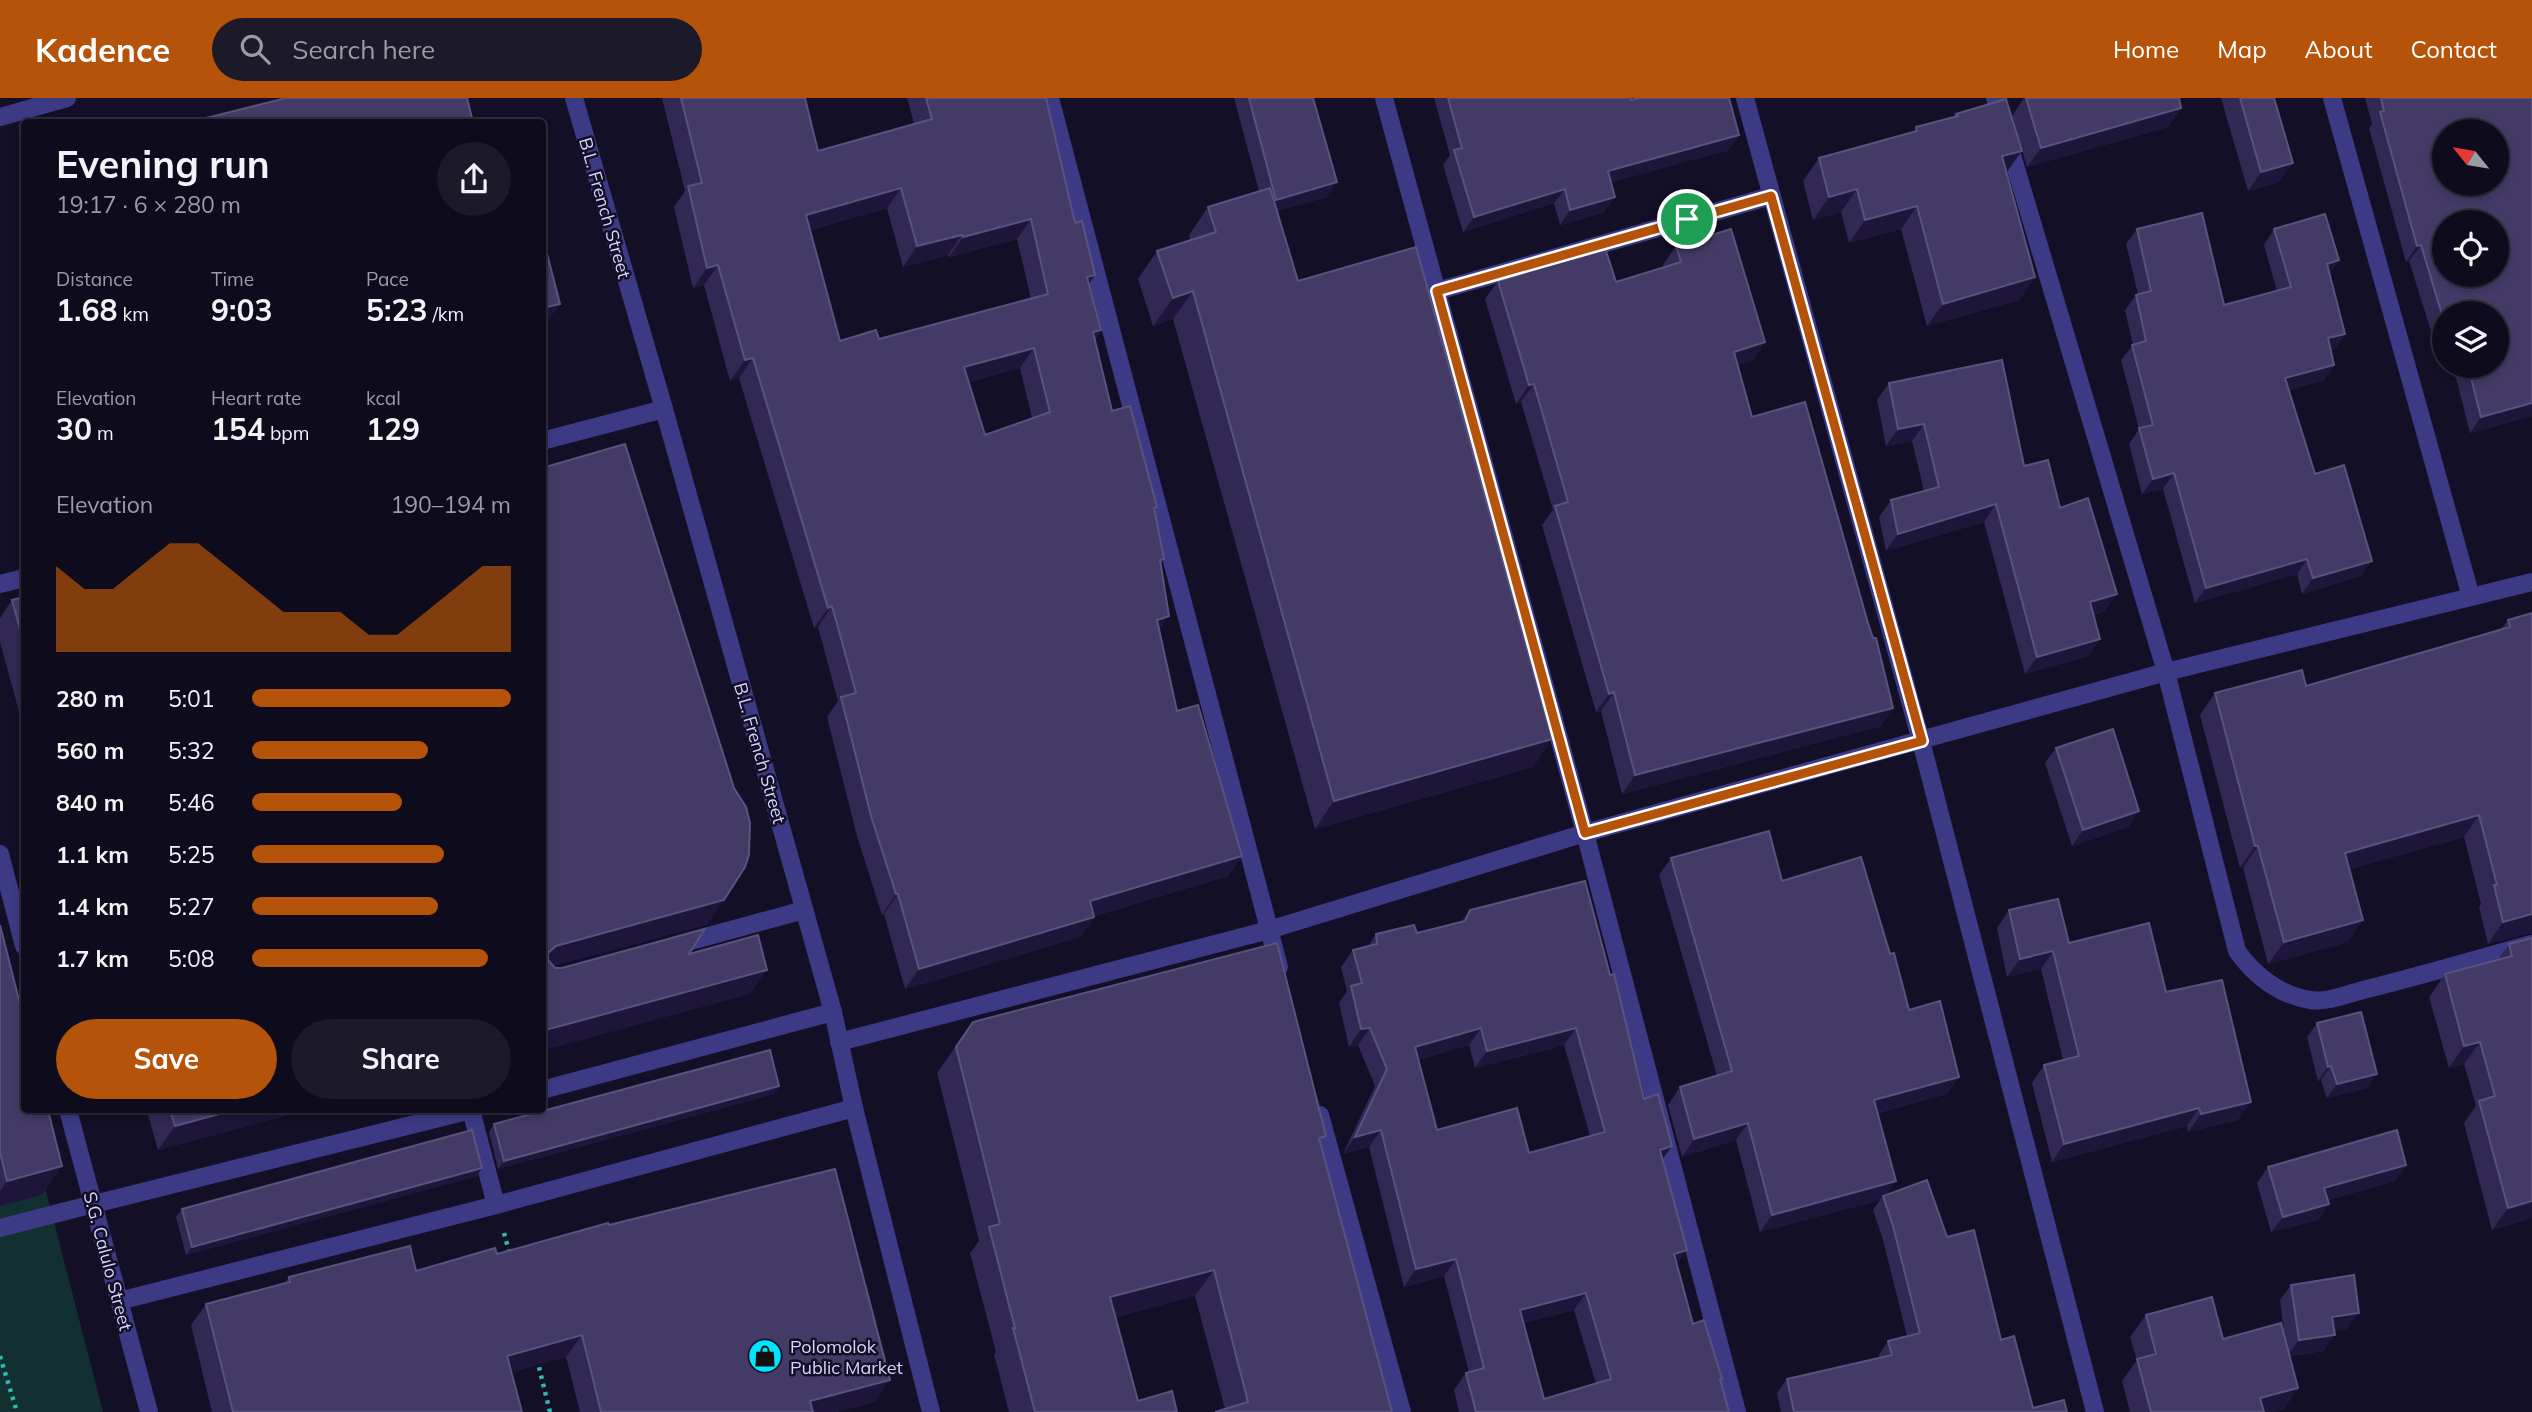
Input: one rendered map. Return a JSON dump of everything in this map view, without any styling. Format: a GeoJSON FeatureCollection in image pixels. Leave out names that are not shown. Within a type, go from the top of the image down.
{"type":"FeatureCollection","features":[{"type":"Feature","properties":{"kind":"street"},"geometry":{"type":"LineString","coordinates":[[0,117],[67,98]]}},
{"type":"Feature","properties":{"kind":"street","name":"B.L. French Street"},"geometry":{"type":"LineString","coordinates":[[573,98],[664,409],[833,1012],[854,1108],[931,1412]]}},
{"type":"Feature","properties":{"kind":"street"},"geometry":{"type":"LineString","coordinates":[[1051,98],[1283,984]]}},
{"type":"Feature","properties":{"kind":"street"},"geometry":{"type":"LineString","coordinates":[[1384,98],[1585,833],[1737,1412]]}},
{"type":"Feature","properties":{"kind":"street"},"geometry":{"type":"LineString","coordinates":[[1745,98],[1922,741],[2095,1412]]}},
{"type":"Feature","properties":{"kind":"street"},"geometry":{"type":"LineString","coordinates":[[1995,98],[2166,672],[2236,951],[2251,970],[2292,996],[2313,1001],[2414,977],[2532,944]]}},
{"type":"Feature","properties":{"kind":"street"},"geometry":{"type":"LineString","coordinates":[[2332,98],[2471,597]]}},
{"type":"Feature","properties":{"kind":"street"},"geometry":{"type":"LineString","coordinates":[[1437,291],[1771,196]]}},
{"type":"Feature","properties":{"kind":"street"},"geometry":{"type":"LineString","coordinates":[[546,440],[664,409]]}},
{"type":"Feature","properties":{"kind":"street"},"geometry":{"type":"LineString","coordinates":[[0,584],[21,579]]}},
{"type":"Feature","properties":{"kind":"street"},"geometry":{"type":"LineString","coordinates":[[839,1042],[1269,930],[1585,833],[2166,672],[2532,582]]}},
{"type":"Feature","properties":{"kind":"street"},"geometry":{"type":"LineString","coordinates":[[0,854],[21,934]]}},
{"type":"Feature","properties":{"kind":"street"},"geometry":{"type":"LineString","coordinates":[[660,949],[804,910]]}},
{"type":"Feature","properties":{"kind":"street"},"geometry":{"type":"LineString","coordinates":[[546,1089],[833,1012]]}},
{"type":"Feature","properties":{"kind":"street"},"geometry":{"type":"LineString","coordinates":[[1317,1104],[1402,1412]]}},
{"type":"Feature","properties":{"kind":"street"},"geometry":{"type":"LineString","coordinates":[[119,1301],[496,1205],[854,1108]]}},
{"type":"Feature","properties":{"kind":"street","name":"S.G. Calulo Street"},"geometry":{"type":"LineString","coordinates":[[69,1113],[149,1412]]}},
{"type":"Feature","properties":{"kind":"street"},"geometry":{"type":"LineString","coordinates":[[0,1228],[459,1113]]}},
{"type":"Feature","properties":{"kind":"street"},"geometry":{"type":"LineString","coordinates":[[472,1113],[496,1205]]}},
{"type":"Feature","properties":{"kind":"path"},"geometry":{"type":"LineString","coordinates":[[496,1205],[510,1257]]}},
{"type":"Feature","properties":{"kind":"path"},"geometry":{"type":"LineString","coordinates":[[534,1347],[550,1412]]}},
{"type":"Feature","properties":{"kind":"path"},"geometry":{"type":"LineString","coordinates":[[0,1356],[18,1412]]}},
{"type":"Feature","properties":{"kind":"green space"},"geometry":{"type":"Polygon","coordinates":[[[0,1013],[21,1094],[21,1113],[26,1113],[103,1412],[0,1412],[0,1013]]]}},
{"type":"Feature","properties":{"kind":"building"},"geometry":{"type":"Polygon","coordinates":[[[286,98],[467,98],[472,119],[202,119],[286,98]]]}},
{"type":"Feature","properties":{"kind":"building"},"geometry":{"type":"Polygon","coordinates":[[[681,98],[805,98],[818,151],[932,119],[926,98],[1046,98],[1075,223],[1082,221],[1095,275],[1087,277],[1101,330],[1093,332],[1112,411],[1130,406],[1157,507],[1154,508],[1164,559],[1160,560],[1169,616],[1157,620],[1177,711],[1198,705],[1242,856],[1090,901],[1094,917],[919,969],[898,894],[871,816],[841,697],[856,693],[832,606],[828,608],[753,358],[745,360],[718,265],[707,268],[688,186],[702,183],[681,98]],[[901,188],[806,215],[840,341],[876,330],[879,339],[1048,294],[1031,219],[917,246],[901,188]],[[1034,348],[964,367],[985,435],[1050,412],[1034,348]]]}},
{"type":"Feature","properties":{"kind":"building"},"geometry":{"type":"Polygon","coordinates":[[[1249,98],[1313,98],[1337,182],[1276,200],[1249,98]]]}},
{"type":"Feature","properties":{"kind":"building"},"geometry":{"type":"Polygon","coordinates":[[[1448,98],[1729,98],[1739,135],[1608,171],[1615,197],[1570,210],[1565,189],[1474,217],[1454,150],[1462,148],[1448,98]]]}},
{"type":"Feature","properties":{"kind":"building"},"geometry":{"type":"Polygon","coordinates":[[[2026,98],[2179,98],[2181,108],[2041,148],[2026,98]]]}},
{"type":"Feature","properties":{"kind":"building"},"geometry":{"type":"Polygon","coordinates":[[[2240,98],[2274,98],[2293,163],[2261,172],[2240,98]]]}},
{"type":"Feature","properties":{"kind":"building"},"geometry":{"type":"Polygon","coordinates":[[[2381,98],[2532,98],[2532,403],[2481,417],[2471,378],[2509,378],[2509,301],[2438,301],[2434,287],[2509,287],[2509,210],[2432,210],[2432,282],[2421,245],[2417,246],[2380,112],[2384,111],[2381,98]]]}},
{"type":"Feature","properties":{"kind":"building"},"geometry":{"type":"Polygon","coordinates":[[[2006,99],[2022,151],[2002,156],[2035,277],[1943,304],[1917,206],[1865,220],[1857,189],[1829,197],[1819,158],[1917,131],[1916,127],[2006,99]]]}},
{"type":"Feature","properties":{"kind":"building"},"geometry":{"type":"Polygon","coordinates":[[[1270,188],[1298,281],[1416,247],[1552,739],[1334,801],[1193,291],[1173,298],[1157,251],[1216,232],[1208,207],[1270,188]]]}},
{"type":"Feature","properties":{"kind":"building"},"geometry":{"type":"Polygon","coordinates":[[[2202,213],[2224,305],[2291,287],[2274,229],[2325,214],[2339,260],[2327,264],[2345,334],[2328,338],[2334,365],[2285,378],[2315,474],[2344,465],[2372,561],[2313,578],[2307,559],[2206,588],[2174,473],[2153,479],[2139,428],[2153,425],[2132,345],[2146,341],[2136,295],[2151,291],[2137,229],[2202,213]]]}},
{"type":"Feature","properties":{"kind":"building"},"geometry":{"type":"Polygon","coordinates":[[[1731,229],[1765,342],[1734,352],[1752,417],[1805,402],[1868,623],[1873,638],[1876,638],[1893,708],[1635,775],[1614,692],[1609,694],[1555,506],[1568,502],[1534,384],[1529,385],[1498,281],[1605,248],[1616,282],[1681,262],[1676,246],[1731,229]]]}},
{"type":"Feature","properties":{"kind":"building"},"geometry":{"type":"Polygon","coordinates":[[[546,250],[560,304],[546,307],[546,250]]]}},
{"type":"Feature","properties":{"kind":"building"},"geometry":{"type":"Polygon","coordinates":[[[2002,360],[2024,466],[2048,460],[2060,508],[2088,498],[2117,594],[2090,602],[2100,639],[2037,657],[1996,504],[1898,534],[1891,500],[1939,487],[1924,424],[1898,429],[1889,383],[2002,360]]]}},
{"type":"Feature","properties":{"kind":"building"},"geometry":{"type":"Polygon","coordinates":[[[625,444],[734,788],[746,807],[750,823],[749,855],[745,867],[724,900],[556,946],[548,953],[548,960],[555,968],[562,968],[705,929],[689,954],[758,935],[767,970],[546,1030],[546,467],[625,444]]]}},
{"type":"Feature","properties":{"kind":"building"},"geometry":{"type":"Polygon","coordinates":[[[21,598],[21,633],[12,600],[21,598]]]}},
{"type":"Feature","properties":{"kind":"building"},"geometry":{"type":"Polygon","coordinates":[[[2532,613],[2532,914],[2503,922],[2494,885],[2497,885],[2479,815],[2345,853],[2363,920],[2284,942],[2258,846],[2255,846],[2215,693],[2302,670],[2306,686],[2510,627],[2508,620],[2532,613]]]}},
{"type":"Feature","properties":{"kind":"building"},"geometry":{"type":"Polygon","coordinates":[[[2113,729],[2139,811],[2083,830],[2056,748],[2113,729]]]}},
{"type":"Feature","properties":{"kind":"building"},"geometry":{"type":"Polygon","coordinates":[[[1769,831],[1782,881],[1861,857],[1890,954],[1894,953],[1909,1010],[1940,1001],[1959,1077],[1874,1100],[1896,1181],[1772,1215],[1748,1123],[1694,1139],[1680,1087],[1732,1071],[1671,858],[1769,831]]]}},
{"type":"Feature","properties":{"kind":"building"},"geometry":{"type":"Polygon","coordinates":[[[1585,881],[1610,975],[1614,974],[1644,1099],[1658,1094],[1672,1146],[1660,1150],[1687,1250],[1674,1254],[1693,1324],[1704,1320],[1729,1412],[1476,1412],[1466,1373],[1484,1368],[1456,1259],[1416,1269],[1381,1130],[1355,1137],[1387,1069],[1370,1028],[1361,1029],[1351,986],[1362,983],[1353,950],[1377,944],[1376,934],[1414,925],[1417,933],[1465,921],[1470,910],[1585,881]],[[1481,1028],[1415,1047],[1437,1130],[1517,1108],[1529,1153],[1605,1132],[1576,1028],[1487,1051],[1481,1028]],[[1586,1293],[1520,1310],[1544,1399],[1611,1379],[1586,1293]]]}},
{"type":"Feature","properties":{"kind":"building"},"geometry":{"type":"Polygon","coordinates":[[[2058,899],[2069,943],[2149,923],[2166,992],[2222,980],[2251,1102],[2201,1114],[2199,1108],[2064,1144],[2044,1065],[2079,1056],[2053,951],[2020,959],[2009,910],[2058,899]]]}},
{"type":"Feature","properties":{"kind":"building"},"geometry":{"type":"Polygon","coordinates":[[[0,925],[21,1008],[21,1113],[49,1113],[62,1166],[7,1181],[0,1152],[0,925]]]}},
{"type":"Feature","properties":{"kind":"building"},"geometry":{"type":"Polygon","coordinates":[[[2532,938],[2532,1201],[2508,1208],[2479,1101],[2495,1096],[2480,1042],[2464,1046],[2445,974],[2512,956],[2509,944],[2532,938]]]}},
{"type":"Feature","properties":{"kind":"building"},"geometry":{"type":"Polygon","coordinates":[[[1277,943],[1326,1136],[1319,1138],[1392,1412],[1215,1412],[1248,1402],[1214,1270],[1110,1297],[1138,1401],[1172,1391],[1177,1412],[1035,1412],[989,1227],[1000,1224],[956,1047],[973,1022],[1277,943]]]}},
{"type":"Feature","properties":{"kind":"building"},"geometry":{"type":"Polygon","coordinates":[[[2361,1012],[2377,1074],[2337,1084],[2331,1066],[2328,1067],[2317,1023],[2361,1012]]]}},
{"type":"Feature","properties":{"kind":"building"},"geometry":{"type":"Polygon","coordinates":[[[770,1050],[779,1086],[504,1161],[494,1124],[535,1113],[546,1113],[546,1110],[770,1050]]]}},
{"type":"Feature","properties":{"kind":"building"},"geometry":{"type":"Polygon","coordinates":[[[171,1113],[223,1113],[175,1126],[171,1113]]]}},
{"type":"Feature","properties":{"kind":"building"},"geometry":{"type":"Polygon","coordinates":[[[472,1130],[482,1168],[192,1247],[182,1209],[472,1130]]]}},
{"type":"Feature","properties":{"kind":"building"},"geometry":{"type":"Polygon","coordinates":[[[2397,1130],[2406,1165],[2324,1188],[2329,1204],[2283,1217],[2268,1167],[2397,1130]]]}},
{"type":"Feature","properties":{"kind":"building"},"geometry":{"type":"Polygon","coordinates":[[[835,1169],[890,1380],[810,1401],[813,1412],[601,1412],[582,1335],[507,1356],[522,1412],[233,1412],[206,1304],[290,1282],[289,1277],[410,1246],[416,1271],[495,1248],[497,1254],[608,1223],[609,1225],[835,1169]]]}},
{"type":"Feature","properties":{"kind":"building"},"geometry":{"type":"Polygon","coordinates":[[[1927,1180],[1947,1237],[1974,1230],[2001,1340],[2014,1336],[2033,1408],[2064,1400],[2067,1412],[1794,1412],[1787,1379],[1892,1355],[1888,1341],[1920,1333],[1883,1196],[1927,1180]]]}},
{"type":"Feature","properties":{"kind":"building"},"geometry":{"type":"Polygon","coordinates":[[[2354,1275],[2359,1313],[2332,1317],[2335,1335],[2299,1340],[2291,1285],[2354,1275]]]}},
{"type":"Feature","properties":{"kind":"building"},"geometry":{"type":"Polygon","coordinates":[[[2212,1297],[2223,1339],[2281,1323],[2298,1388],[2260,1398],[2264,1412],[2151,1412],[2137,1359],[2156,1354],[2146,1315],[2212,1297]]]}},
{"type":"Feature","properties":{"kind":"place","name":"Polomolok Public Market"},"geometry":{"type":"Point","coordinates":[765,1356]}},
{"type":"Feature","properties":{"kind":"route"},"geometry":{"type":"LineString","coordinates":[[1771,196],[1922,741],[1585,833],[1437,291],[1687,219],[1771,196]]}}]}
